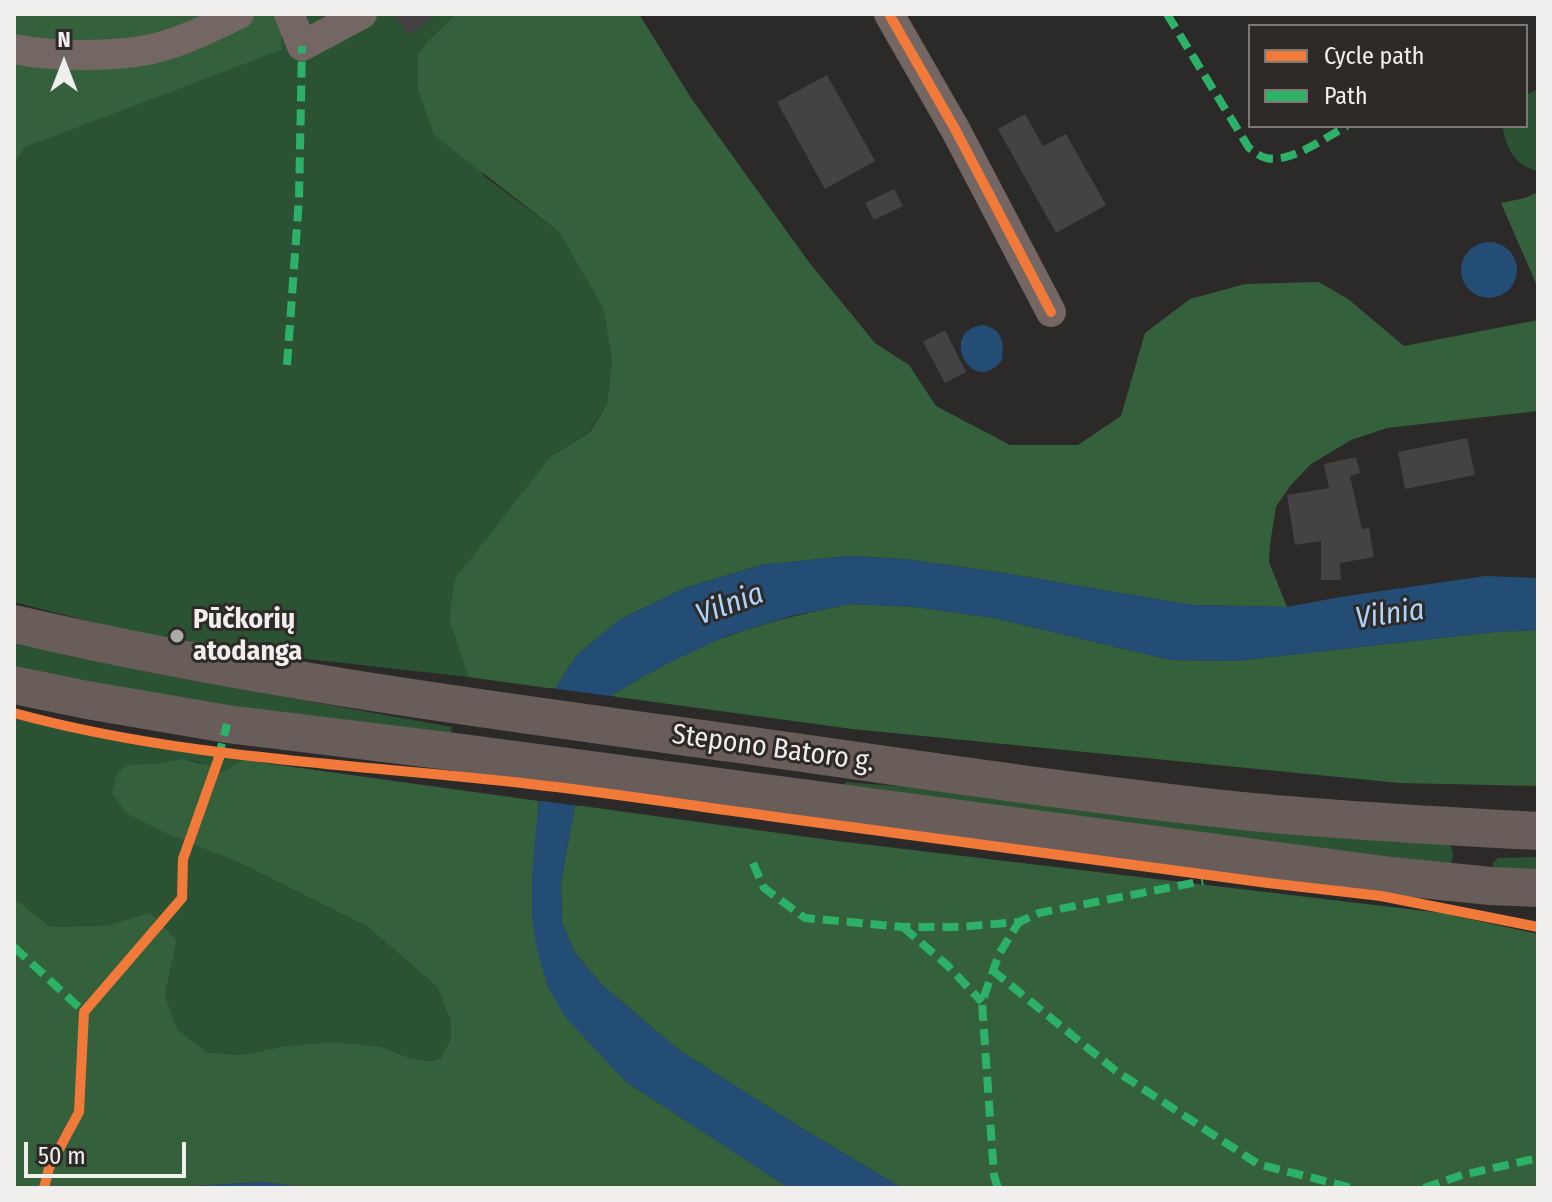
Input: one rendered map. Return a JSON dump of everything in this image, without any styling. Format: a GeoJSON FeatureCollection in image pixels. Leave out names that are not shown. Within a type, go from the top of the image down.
{"type":"FeatureCollection","features":[{"type":"Feature","properties":{"kind":"main road","name":"Stepono Batoro g."},"geometry":{"type":"LineString","coordinates":[[14,624],[178,659],[455,705],[848,759],[1252,812],[1538,831]]}},
{"type":"Feature","properties":{"kind":"main road","name":"Stepono Batoro g."},"geometry":{"type":"LineString","coordinates":[[14,685],[227,724],[1317,867],[1491,886],[1538,888]]}},
{"type":"Feature","properties":{"kind":"main road"},"geometry":{"type":"LineString","coordinates":[[1491,886],[1476,868],[1477,859],[1483,853],[1498,850],[1538,851]]}},
{"type":"Feature","properties":{"kind":"street"},"geometry":{"type":"LineString","coordinates":[[14,49],[77,54],[151,49],[187,38],[239,14]]}},
{"type":"Feature","properties":{"kind":"street"},"geometry":{"type":"LineString","coordinates":[[289,14],[302,46],[362,14]]}},
{"type":"Feature","properties":{"kind":"street"},"geometry":{"type":"LineString","coordinates":[[889,14],[955,129],[1051,312]]}},
{"type":"Feature","properties":{"kind":"street"},"geometry":{"type":"LineString","coordinates":[[1491,886],[1518,901],[1538,903]]}},
{"type":"Feature","properties":{"kind":"green space"},"geometry":{"type":"Polygon","coordinates":[[[14,14],[456,14],[430,39],[484,176],[559,232],[603,308],[612,361],[607,404],[589,432],[551,456],[449,619],[468,677],[247,652],[112,627],[14,602],[14,14]]]}},
{"type":"Feature","properties":{"kind":"green space"},"geometry":{"type":"Polygon","coordinates":[[[14,14],[277,14],[281,50],[25,147],[14,163],[14,14]]]}},
{"type":"Feature","properties":{"kind":"green space"},"geometry":{"type":"Polygon","coordinates":[[[456,14],[639,14],[691,98],[808,261],[875,343],[909,365],[936,406],[1010,445],[1078,445],[1121,416],[1145,333],[1190,299],[1245,284],[1319,282],[1348,299],[1404,346],[1538,320],[1538,411],[1387,428],[1351,440],[1311,464],[1276,507],[1269,562],[1287,607],[1192,605],[997,572],[904,559],[849,556],[761,565],[685,588],[619,620],[577,655],[555,689],[468,677],[449,619],[455,579],[551,456],[590,432],[607,404],[612,361],[603,308],[559,232],[434,135],[418,89],[418,54],[456,14]]]}},
{"type":"Feature","properties":{"kind":"green space"},"geometry":{"type":"Polygon","coordinates":[[[1538,89],[1538,171],[1530,169],[1513,156],[1503,128],[1528,128],[1528,94],[1538,89]]]}},
{"type":"Feature","properties":{"kind":"green space"},"geometry":{"type":"Polygon","coordinates":[[[1538,192],[1538,288],[1501,203],[1538,192]]]}},
{"type":"Feature","properties":{"kind":"green space"},"geometry":{"type":"Polygon","coordinates":[[[850,604],[916,607],[994,618],[1171,660],[1235,661],[1494,632],[1538,630],[1538,786],[1399,783],[852,729],[610,696],[669,662],[715,641],[775,621],[850,604]]]}},
{"type":"Feature","properties":{"kind":"green space"},"geometry":{"type":"Polygon","coordinates":[[[14,644],[163,675],[452,727],[451,733],[269,716],[14,670],[14,644]]]}},
{"type":"Feature","properties":{"kind":"green space"},"geometry":{"type":"Polygon","coordinates":[[[14,717],[52,727],[243,760],[220,773],[191,761],[127,765],[172,836],[240,863],[368,927],[437,987],[450,1019],[451,1038],[441,1058],[432,1061],[412,1059],[382,1047],[281,1047],[241,1055],[206,1052],[177,1029],[165,995],[177,940],[151,914],[109,925],[51,927],[14,898],[14,717]]]}},
{"type":"Feature","properties":{"kind":"green space"},"geometry":{"type":"Polygon","coordinates":[[[182,759],[207,765],[220,773],[243,760],[539,801],[532,920],[625,1081],[789,1188],[310,1188],[263,1182],[188,1188],[14,1188],[14,898],[51,927],[109,925],[150,913],[177,940],[165,995],[177,1029],[206,1052],[241,1055],[330,1042],[382,1047],[412,1059],[432,1061],[441,1058],[451,1038],[450,1019],[437,987],[368,927],[240,863],[172,836],[126,813],[112,793],[117,774],[127,765],[182,759]]]}},
{"type":"Feature","properties":{"kind":"green space"},"geometry":{"type":"Polygon","coordinates":[[[845,782],[1447,842],[1453,857],[1449,867],[844,787],[845,782]]]}},
{"type":"Feature","properties":{"kind":"green space"},"geometry":{"type":"Polygon","coordinates":[[[575,805],[837,841],[1442,913],[1538,934],[1538,1188],[902,1188],[679,1050],[602,985],[575,953],[562,923],[561,882],[575,805]]]}},
{"type":"Feature","properties":{"kind":"green space"},"geometry":{"type":"Polygon","coordinates":[[[1538,857],[1538,876],[1493,869],[1493,863],[1498,858],[1538,857]]]}},
{"type":"Feature","properties":{"kind":"water"},"geometry":{"type":"Polygon","coordinates":[[[1489,242],[1509,250],[1517,270],[1509,290],[1489,298],[1469,290],[1461,270],[1469,250],[1489,242]]]}},
{"type":"Feature","properties":{"kind":"water"},"geometry":{"type":"Polygon","coordinates":[[[983,325],[998,333],[1003,354],[1002,360],[991,370],[980,372],[964,359],[961,349],[962,338],[969,330],[983,325]]]}},
{"type":"Feature","properties":{"kind":"water","name":"Vilnia"},"geometry":{"type":"Polygon","coordinates":[[[849,556],[904,559],[997,572],[1192,605],[1287,607],[1485,576],[1538,578],[1538,630],[1494,632],[1235,661],[1171,660],[994,618],[916,607],[850,604],[791,616],[729,635],[664,665],[610,696],[603,709],[575,805],[561,882],[562,923],[575,953],[602,985],[679,1050],[902,1188],[789,1188],[625,1081],[566,1018],[548,987],[532,920],[536,828],[555,689],[577,655],[619,620],[685,588],[761,565],[849,556]]]}},
{"type":"Feature","properties":{"kind":"water"},"geometry":{"type":"Polygon","coordinates":[[[263,1182],[310,1188],[188,1188],[196,1186],[263,1182]]]}},
{"type":"Feature","properties":{"kind":"pier"},"geometry":{"type":"Polygon","coordinates":[[[551,688],[617,697],[607,711],[579,806],[535,800],[551,688]]]}},
{"type":"Feature","properties":{"kind":"building"},"geometry":{"type":"Polygon","coordinates":[[[393,14],[437,14],[409,35],[393,14]]]}},
{"type":"Feature","properties":{"kind":"building"},"geometry":{"type":"Polygon","coordinates":[[[827,75],[875,161],[825,189],[777,102],[827,75]]]}},
{"type":"Feature","properties":{"kind":"building"},"geometry":{"type":"Polygon","coordinates":[[[1025,114],[1043,146],[1066,134],[1106,205],[1056,233],[998,129],[1025,114]]]}},
{"type":"Feature","properties":{"kind":"building"},"geometry":{"type":"Polygon","coordinates":[[[894,189],[903,206],[874,220],[865,203],[894,189]]]}},
{"type":"Feature","properties":{"kind":"building"},"geometry":{"type":"Polygon","coordinates":[[[945,330],[966,372],[945,383],[923,342],[945,330]]]}},
{"type":"Feature","properties":{"kind":"building"},"geometry":{"type":"Polygon","coordinates":[[[1467,438],[1475,475],[1405,489],[1398,452],[1467,438]]]}},
{"type":"Feature","properties":{"kind":"building"},"geometry":{"type":"Polygon","coordinates":[[[1356,457],[1360,473],[1350,476],[1362,529],[1369,528],[1374,557],[1340,563],[1341,580],[1321,580],[1321,541],[1295,545],[1287,495],[1329,488],[1324,464],[1356,457]]]}},
{"type":"Feature","properties":{"kind":"marked path"},"geometry":{"type":"LineString","coordinates":[[1167,14],[1249,148],[1259,155],[1276,159],[1286,157],[1343,128]]}},
{"type":"Feature","properties":{"kind":"marked path"},"geometry":{"type":"LineString","coordinates":[[287,365],[299,199],[302,46]]}},
{"type":"Feature","properties":{"kind":"marked path"},"geometry":{"type":"LineString","coordinates":[[218,759],[227,724]]}},
{"type":"Feature","properties":{"kind":"marked path"},"geometry":{"type":"LineString","coordinates":[[753,863],[764,888],[805,918],[903,927],[959,927],[1019,922],[1039,913],[1203,881]]}},
{"type":"Feature","properties":{"kind":"marked path"},"geometry":{"type":"LineString","coordinates":[[998,1188],[994,1176],[982,1002],[999,954],[1019,922]]}},
{"type":"Feature","properties":{"kind":"marked path"},"geometry":{"type":"LineString","coordinates":[[903,927],[948,966],[982,1002]]}},
{"type":"Feature","properties":{"kind":"marked path"},"geometry":{"type":"LineString","coordinates":[[14,947],[84,1012]]}},
{"type":"Feature","properties":{"kind":"marked path"},"geometry":{"type":"LineString","coordinates":[[992,970],[1116,1071],[1258,1164],[1352,1188]]}},
{"type":"Feature","properties":{"kind":"marked path"},"geometry":{"type":"LineString","coordinates":[[1424,1188],[1462,1175],[1538,1158]]}},
{"type":"Feature","properties":{"kind":"cycle path"},"geometry":{"type":"LineString","coordinates":[[889,14],[955,129],[1051,312]]}},
{"type":"Feature","properties":{"kind":"cycle path"},"geometry":{"type":"LineString","coordinates":[[14,713],[141,741],[270,758],[561,788],[1381,896],[1538,927]]}},
{"type":"Feature","properties":{"kind":"cycle path"},"geometry":{"type":"LineString","coordinates":[[44,1188],[49,1168],[79,1112],[84,1012],[182,898],[183,859],[221,752]]}},
{"type":"Feature","properties":{"kind":"place","name":"Pūčkorių atodanga"},"geometry":{"type":"Point","coordinates":[177,636]}}]}
